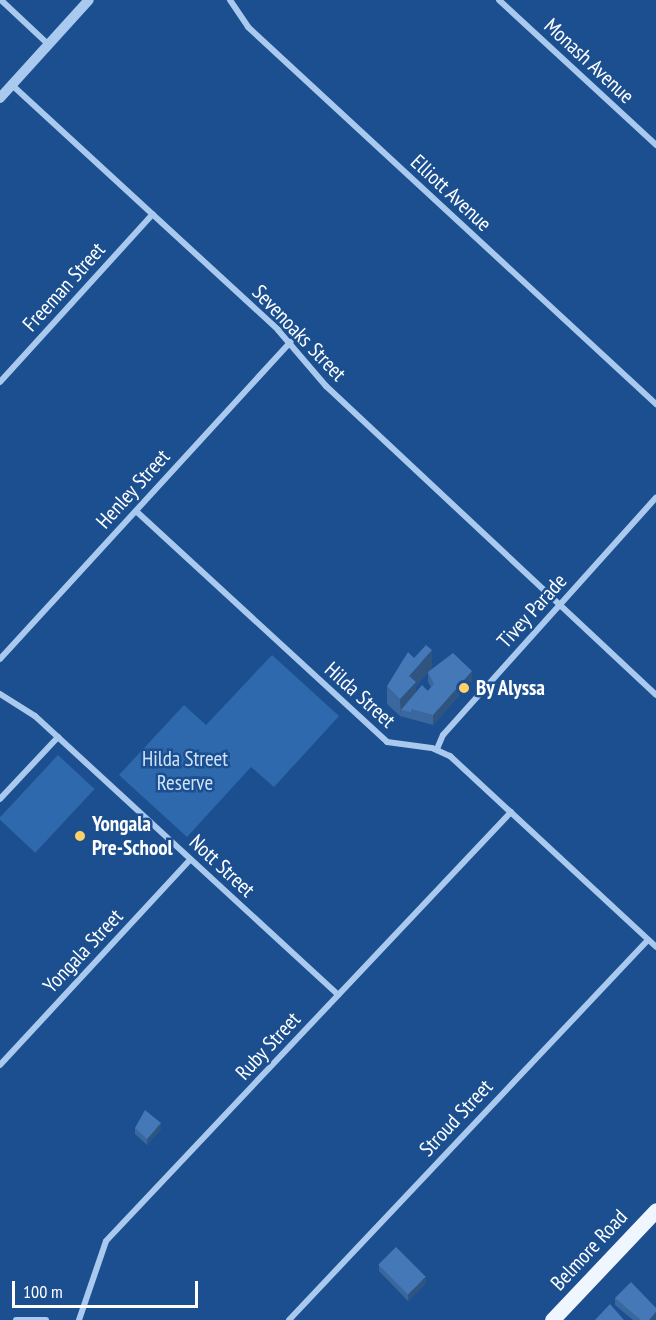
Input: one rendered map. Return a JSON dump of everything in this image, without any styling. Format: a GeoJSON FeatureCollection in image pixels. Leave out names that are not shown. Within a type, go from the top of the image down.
{"type":"FeatureCollection","features":[{"type":"Feature","properties":{"kind":"main road","name":"Belmore Road"},"geometry":{"type":"LineString","coordinates":[[556,1319],[656,1210]]}},
{"type":"Feature","properties":{"kind":"street"},"geometry":{"type":"LineString","coordinates":[[1,0],[49,45]]}},
{"type":"Feature","properties":{"kind":"street"},"geometry":{"type":"LineString","coordinates":[[0,98],[90,0]]}},
{"type":"Feature","properties":{"kind":"street","name":"Elliott Avenue"},"geometry":{"type":"LineString","coordinates":[[230,0],[248,27],[656,404]]}},
{"type":"Feature","properties":{"kind":"street","name":"Monash Avenue"},"geometry":{"type":"LineString","coordinates":[[499,0],[656,146]]}},
{"type":"Feature","properties":{"kind":"street","name":"Sevenoaks Street"},"geometry":{"type":"LineString","coordinates":[[12,85],[290,342],[326,386],[656,695]]}},
{"type":"Feature","properties":{"kind":"street","name":"Freeman Street"},"geometry":{"type":"LineString","coordinates":[[0,382],[153,214]]}},
{"type":"Feature","properties":{"kind":"street","name":"Henley Street"},"geometry":{"type":"LineString","coordinates":[[0,659],[290,342]]}},
{"type":"Feature","properties":{"kind":"street","name":"Tivey Parade"},"geometry":{"type":"LineString","coordinates":[[437,749],[443,735],[656,498]]}},
{"type":"Feature","properties":{"kind":"street","name":"Hilda Street"},"geometry":{"type":"LineString","coordinates":[[136,511],[387,742],[437,749]]}},
{"type":"Feature","properties":{"kind":"street","name":"Nott Street"},"geometry":{"type":"LineString","coordinates":[[0,694],[58,737],[338,995]]}},
{"type":"Feature","properties":{"kind":"street"},"geometry":{"type":"LineString","coordinates":[[0,799],[58,737]]}},
{"type":"Feature","properties":{"kind":"street"},"geometry":{"type":"LineString","coordinates":[[437,749],[511,812],[656,947]]}},
{"type":"Feature","properties":{"kind":"street","name":"Ruby Street"},"geometry":{"type":"LineString","coordinates":[[79,1320],[106,1241],[511,812]]}},
{"type":"Feature","properties":{"kind":"street","name":"Yongala Street"},"geometry":{"type":"LineString","coordinates":[[0,1065],[190,860]]}},
{"type":"Feature","properties":{"kind":"street","name":"Stroud Street"},"geometry":{"type":"LineString","coordinates":[[289,1320],[648,940]]}},
{"type":"Feature","properties":{"kind":"street"},"geometry":{"type":"LineString","coordinates":[[16,1320],[46,1320]]}},
{"type":"Feature","properties":{"kind":"green space","name":"Hilda Street Reserve"},"geometry":{"type":"Polygon","coordinates":[[[272,655],[339,716],[274,787],[251,767],[187,837],[119,775],[184,705],[206,725],[272,655]]]}},
{"type":"Feature","properties":{"kind":"green space"},"geometry":{"type":"Polygon","coordinates":[[[58,755],[95,789],[35,853],[0,820],[0,817],[58,755]]]}},
{"type":"Feature","properties":{"kind":"building"},"geometry":{"type":"Polygon","coordinates":[[[426,645],[432,650],[409,676],[416,682],[400,699],[387,686],[408,652],[414,658],[426,645]]]}},
{"type":"Feature","properties":{"kind":"building"},"geometry":{"type":"Polygon","coordinates":[[[453,653],[472,671],[433,715],[411,709],[434,684],[428,672],[453,653]]]}},
{"type":"Feature","properties":{"kind":"building"},"geometry":{"type":"Polygon","coordinates":[[[422,685],[428,691],[411,709],[411,712],[401,710],[422,685]]]}},
{"type":"Feature","properties":{"kind":"building"},"geometry":{"type":"Polygon","coordinates":[[[145,1110],[161,1123],[147,1139],[135,1128],[145,1110]]]}},
{"type":"Feature","properties":{"kind":"building"},"geometry":{"type":"Polygon","coordinates":[[[396,1247],[426,1277],[408,1294],[378,1265],[396,1247]]]}},
{"type":"Feature","properties":{"kind":"building"},"geometry":{"type":"Polygon","coordinates":[[[631,1282],[656,1308],[656,1312],[649,1320],[641,1320],[615,1298],[631,1282]]]}},
{"type":"Feature","properties":{"kind":"building"},"geometry":{"type":"Polygon","coordinates":[[[610,1304],[624,1320],[595,1320],[610,1304]]]}},
{"type":"Feature","properties":{"kind":"place","name":"By Alyssa"},"geometry":{"type":"Point","coordinates":[464,688]}},
{"type":"Feature","properties":{"kind":"place","name":"Yongala Pre-School"},"geometry":{"type":"Point","coordinates":[80,836]}}]}
